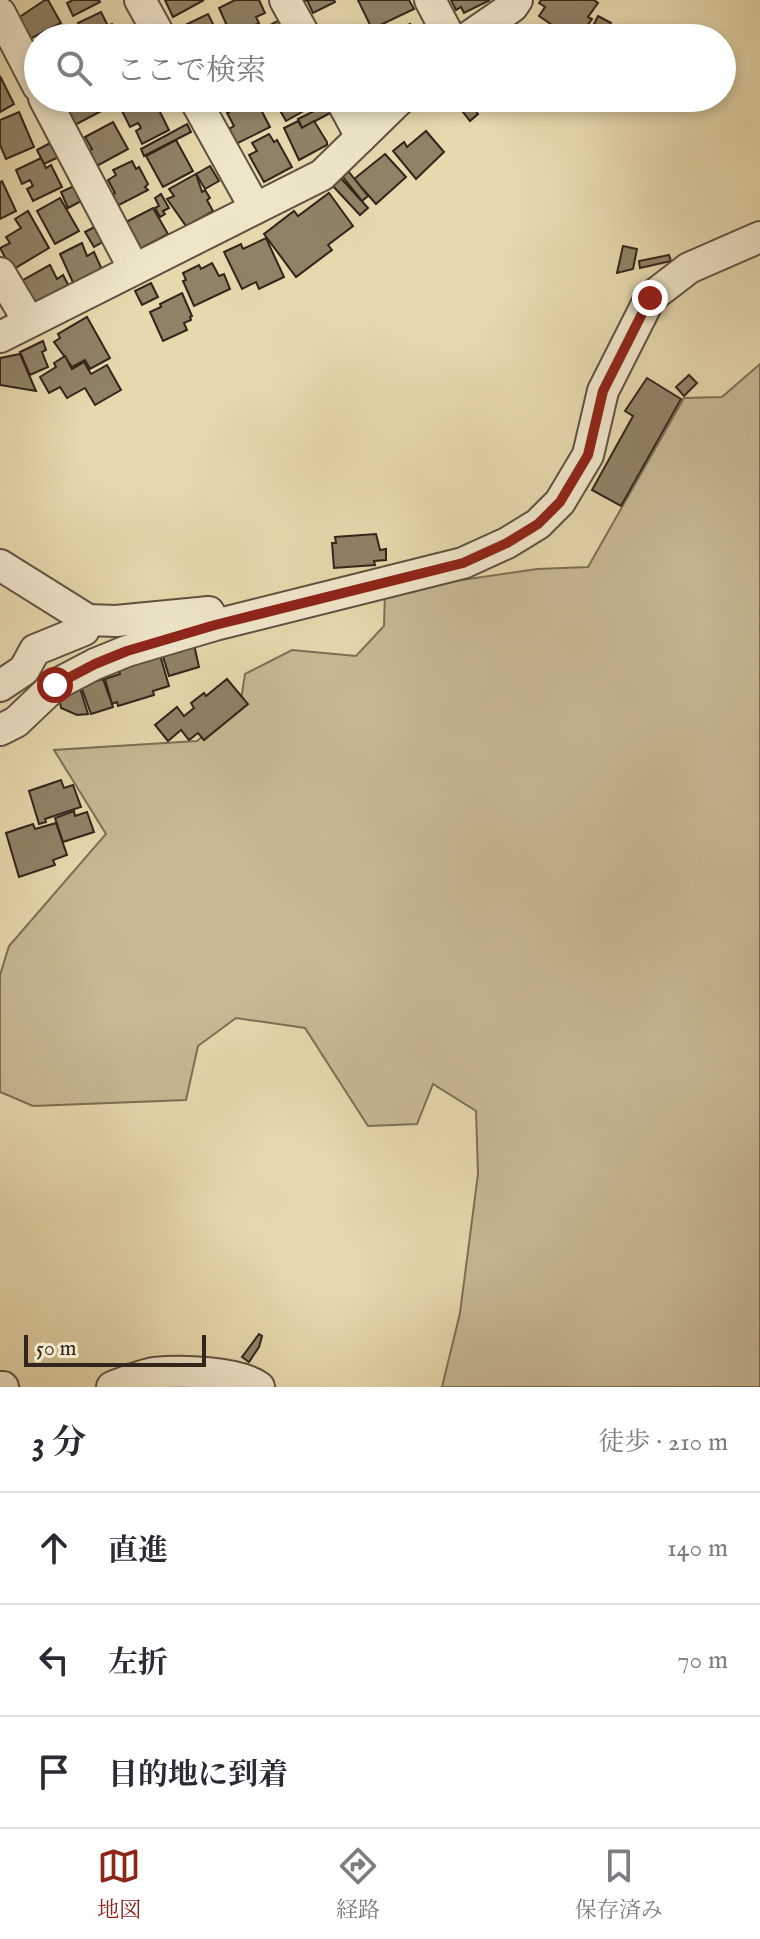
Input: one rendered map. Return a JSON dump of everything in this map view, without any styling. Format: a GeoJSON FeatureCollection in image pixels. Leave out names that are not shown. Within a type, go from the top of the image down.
{"type":"FeatureCollection","features":[{"type":"Feature","properties":{"kind":"street"},"geometry":{"type":"LineString","coordinates":[[140,0],[153,24]]}},
{"type":"Feature","properties":{"kind":"street"},"geometry":{"type":"LineString","coordinates":[[285,0],[298,24]]}},
{"type":"Feature","properties":{"kind":"street"},"geometry":{"type":"LineString","coordinates":[[430,0],[443,24]]}},
{"type":"Feature","properties":{"kind":"street"},"geometry":{"type":"LineString","coordinates":[[487,24],[517,0]]}},
{"type":"Feature","properties":{"kind":"street"},"geometry":{"type":"LineString","coordinates":[[0,13],[24,59]]}},
{"type":"Feature","properties":{"kind":"street"},"geometry":{"type":"LineString","coordinates":[[51,112],[134,269]]}},
{"type":"Feature","properties":{"kind":"street"},"geometry":{"type":"LineString","coordinates":[[202,112],[255,208]]}},
{"type":"Feature","properties":{"kind":"street"},"geometry":{"type":"LineString","coordinates":[[348,112],[361,137]]}},
{"type":"Feature","properties":{"kind":"street"},"geometry":{"type":"LineString","coordinates":[[0,337],[322,175],[387,112]]}},
{"type":"Feature","properties":{"kind":"street"},"geometry":{"type":"LineString","coordinates":[[0,730],[16,722],[55,685],[127,651],[215,625],[463,563],[507,543],[538,524],[560,502],[588,455],[603,391],[650,298],[689,268],[760,237]]}},
{"type":"Feature","properties":{"kind":"street"},"geometry":{"type":"LineString","coordinates":[[0,273],[29,322]]}},
{"type":"Feature","properties":{"kind":"street"},"geometry":{"type":"LineString","coordinates":[[0,565],[88,620],[116,621],[209,612],[215,625]]}},
{"type":"Feature","properties":{"kind":"street"},"geometry":{"type":"LineString","coordinates":[[0,686],[24,670],[35,650],[84,630],[88,620]]}},
{"type":"Feature","properties":{"kind":"street"},"geometry":{"type":"LineString","coordinates":[[112,1387],[153,1373],[221,1374],[249,1379],[259,1387]]}},
{"type":"Feature","properties":{"kind":"shaded area"},"geometry":{"type":"Polygon","coordinates":[[[760,364],[760,1387],[442,1387],[460,1313],[478,1174],[476,1111],[433,1084],[417,1124],[368,1126],[305,1028],[236,1018],[198,1046],[186,1100],[33,1106],[0,1092],[0,975],[9,946],[106,834],[54,750],[197,741],[240,706],[245,674],[292,650],[356,656],[384,626],[385,591],[537,569],[588,567],[684,398],[722,397],[760,364]]]}},
{"type":"Feature","properties":{"kind":"building"},"geometry":{"type":"Polygon","coordinates":[[[48,0],[61,23],[24,24],[24,37],[15,20],[48,0]]]}},
{"type":"Feature","properties":{"kind":"building"},"geometry":{"type":"Polygon","coordinates":[[[73,0],[99,0],[73,16],[67,3],[73,0]]]}},
{"type":"Feature","properties":{"kind":"building"},"geometry":{"type":"Polygon","coordinates":[[[165,0],[204,0],[173,17],[165,0]]]}},
{"type":"Feature","properties":{"kind":"building"},"geometry":{"type":"Polygon","coordinates":[[[235,0],[259,0],[265,13],[256,17],[257,24],[226,24],[219,8],[235,0]]]}},
{"type":"Feature","properties":{"kind":"building"},"geometry":{"type":"Polygon","coordinates":[[[307,0],[334,0],[335,2],[313,13],[307,0]]]}},
{"type":"Feature","properties":{"kind":"building"},"geometry":{"type":"Polygon","coordinates":[[[358,0],[409,0],[414,9],[382,24],[370,24],[358,0]]]}},
{"type":"Feature","properties":{"kind":"building"},"geometry":{"type":"Polygon","coordinates":[[[451,0],[490,0],[464,13],[461,7],[456,10],[451,0]]]}},
{"type":"Feature","properties":{"kind":"building"},"geometry":{"type":"Polygon","coordinates":[[[541,0],[594,0],[598,3],[588,17],[592,19],[588,24],[551,24],[539,16],[545,7],[539,3],[541,0]]]}},
{"type":"Feature","properties":{"kind":"building"},"geometry":{"type":"Polygon","coordinates":[[[101,12],[107,24],[78,24],[101,12]]]}},
{"type":"Feature","properties":{"kind":"building"},"geometry":{"type":"Polygon","coordinates":[[[208,14],[213,24],[187,24],[208,14]]]}},
{"type":"Feature","properties":{"kind":"building"},"geometry":{"type":"Polygon","coordinates":[[[598,16],[611,23],[610,24],[594,24],[598,16]]]}},
{"type":"Feature","properties":{"kind":"building"},"geometry":{"type":"Polygon","coordinates":[[[0,76],[14,104],[0,112],[0,76]]]}},
{"type":"Feature","properties":{"kind":"building"},"geometry":{"type":"Polygon","coordinates":[[[19,112],[34,147],[6,159],[0,145],[0,120],[19,112]]]}},
{"type":"Feature","properties":{"kind":"building"},"geometry":{"type":"Polygon","coordinates":[[[66,112],[99,112],[73,126],[66,112]]]}},
{"type":"Feature","properties":{"kind":"building"},"geometry":{"type":"Polygon","coordinates":[[[122,112],[160,112],[169,130],[142,144],[136,131],[141,128],[138,123],[130,127],[122,112]]]}},
{"type":"Feature","properties":{"kind":"building"},"geometry":{"type":"Polygon","coordinates":[[[262,112],[270,127],[236,144],[229,129],[234,126],[227,113],[262,112]]]}},
{"type":"Feature","properties":{"kind":"building"},"geometry":{"type":"Polygon","coordinates":[[[281,112],[302,112],[286,121],[281,112]]]}},
{"type":"Feature","properties":{"kind":"building"},"geometry":{"type":"Polygon","coordinates":[[[312,112],[332,112],[302,128],[298,119],[312,112]]]}},
{"type":"Feature","properties":{"kind":"building"},"geometry":{"type":"Polygon","coordinates":[[[463,112],[477,112],[470,121],[463,112]]]}},
{"type":"Feature","properties":{"kind":"building"},"geometry":{"type":"Polygon","coordinates":[[[298,121],[302,128],[314,121],[327,142],[327,145],[299,160],[284,128],[298,121]]]}},
{"type":"Feature","properties":{"kind":"building"},"geometry":{"type":"Polygon","coordinates":[[[113,122],[128,149],[95,167],[86,152],[92,149],[85,137],[113,122]]]}},
{"type":"Feature","properties":{"kind":"building"},"geometry":{"type":"Polygon","coordinates":[[[187,124],[191,132],[144,156],[141,149],[187,124]]]}},
{"type":"Feature","properties":{"kind":"building"},"geometry":{"type":"Polygon","coordinates":[[[426,131],[444,152],[416,179],[393,151],[404,142],[407,147],[426,131]]]}},
{"type":"Feature","properties":{"kind":"building"},"geometry":{"type":"Polygon","coordinates":[[[269,134],[274,142],[277,140],[292,167],[264,182],[249,155],[257,151],[252,143],[269,134]]]}},
{"type":"Feature","properties":{"kind":"building"},"geometry":{"type":"Polygon","coordinates":[[[176,140],[193,171],[163,187],[146,156],[176,140]]]}},
{"type":"Feature","properties":{"kind":"building"},"geometry":{"type":"Polygon","coordinates":[[[54,141],[61,156],[44,164],[37,150],[54,141]]]}},
{"type":"Feature","properties":{"kind":"building"},"geometry":{"type":"Polygon","coordinates":[[[385,154],[406,177],[376,204],[354,179],[385,154]]]}},
{"type":"Feature","properties":{"kind":"building"},"geometry":{"type":"Polygon","coordinates":[[[41,158],[46,168],[51,165],[62,187],[33,201],[27,189],[33,186],[30,180],[22,184],[16,170],[41,158]]]}},
{"type":"Feature","properties":{"kind":"building"},"geometry":{"type":"Polygon","coordinates":[[[132,161],[136,169],[139,167],[148,190],[117,206],[108,180],[116,175],[113,170],[132,161]]]}},
{"type":"Feature","properties":{"kind":"building"},"geometry":{"type":"Polygon","coordinates":[[[210,166],[219,181],[205,189],[196,174],[210,166]]]}},
{"type":"Feature","properties":{"kind":"building"},"geometry":{"type":"Polygon","coordinates":[[[345,167],[368,196],[362,201],[339,172],[345,167]]]}},
{"type":"Feature","properties":{"kind":"building"},"geometry":{"type":"Polygon","coordinates":[[[196,174],[202,192],[205,190],[210,198],[207,200],[213,211],[186,226],[167,199],[174,196],[169,189],[196,174]]]}},
{"type":"Feature","properties":{"kind":"building"},"geometry":{"type":"Polygon","coordinates":[[[338,175],[368,208],[360,215],[330,183],[338,175]]]}},
{"type":"Feature","properties":{"kind":"building"},"geometry":{"type":"Polygon","coordinates":[[[0,182],[16,211],[0,219],[0,182]]]}},
{"type":"Feature","properties":{"kind":"building"},"geometry":{"type":"Polygon","coordinates":[[[76,185],[83,200],[68,208],[61,192],[76,185]]]}},
{"type":"Feature","properties":{"kind":"building"},"geometry":{"type":"Polygon","coordinates":[[[329,193],[353,226],[328,245],[332,250],[296,277],[264,234],[294,211],[298,216],[329,193]]]}},
{"type":"Feature","properties":{"kind":"building"},"geometry":{"type":"Polygon","coordinates":[[[161,194],[169,208],[160,217],[155,208],[159,206],[155,198],[161,194]]]}},
{"type":"Feature","properties":{"kind":"building"},"geometry":{"type":"Polygon","coordinates":[[[60,198],[79,231],[55,244],[37,211],[60,198]]]}},
{"type":"Feature","properties":{"kind":"building"},"geometry":{"type":"Polygon","coordinates":[[[153,208],[168,234],[140,249],[126,222],[153,208]]]}},
{"type":"Feature","properties":{"kind":"building"},"geometry":{"type":"Polygon","coordinates":[[[28,211],[49,248],[12,270],[0,248],[10,243],[6,237],[21,228],[15,219],[28,211]]]}},
{"type":"Feature","properties":{"kind":"building"},"geometry":{"type":"Polygon","coordinates":[[[98,225],[106,240],[94,247],[85,232],[98,225]]]}},
{"type":"Feature","properties":{"kind":"building"},"geometry":{"type":"Polygon","coordinates":[[[266,238],[284,277],[259,289],[256,282],[242,289],[224,252],[241,244],[243,249],[266,238]]]}},
{"type":"Feature","properties":{"kind":"building"},"geometry":{"type":"Polygon","coordinates":[[[82,243],[87,256],[94,252],[104,274],[75,287],[60,254],[82,243]]]}},
{"type":"Feature","properties":{"kind":"building"},"geometry":{"type":"Polygon","coordinates":[[[623,246],[637,249],[633,269],[617,273],[623,246]]]}},
{"type":"Feature","properties":{"kind":"building"},"geometry":{"type":"Polygon","coordinates":[[[669,255],[671,261],[640,268],[639,261],[669,255]]]}},
{"type":"Feature","properties":{"kind":"building"},"geometry":{"type":"Polygon","coordinates":[[[212,263],[219,276],[224,274],[230,289],[194,306],[183,281],[186,280],[183,273],[212,263]]]}},
{"type":"Feature","properties":{"kind":"building"},"geometry":{"type":"Polygon","coordinates":[[[50,265],[57,279],[63,275],[71,290],[41,305],[25,303],[16,284],[50,265]]]}},
{"type":"Feature","properties":{"kind":"building"},"geometry":{"type":"Polygon","coordinates":[[[151,283],[158,297],[142,305],[135,291],[151,283]]]}},
{"type":"Feature","properties":{"kind":"building"},"geometry":{"type":"Polygon","coordinates":[[[182,293],[191,320],[184,323],[187,330],[163,341],[150,312],[182,293]]]}},
{"type":"Feature","properties":{"kind":"building"},"geometry":{"type":"Polygon","coordinates":[[[87,317],[110,358],[90,369],[85,360],[72,367],[54,342],[60,338],[58,334],[87,317]]]}},
{"type":"Feature","properties":{"kind":"building"},"geometry":{"type":"Polygon","coordinates":[[[43,341],[46,350],[42,352],[48,367],[30,375],[20,352],[43,341]]]}},
{"type":"Feature","properties":{"kind":"building"},"geometry":{"type":"Polygon","coordinates":[[[20,354],[36,391],[0,385],[0,358],[20,354]]]}},
{"type":"Feature","properties":{"kind":"building"},"geometry":{"type":"Polygon","coordinates":[[[65,356],[72,369],[84,362],[91,374],[107,365],[121,390],[95,405],[85,388],[67,398],[60,387],[49,393],[40,377],[56,367],[54,363],[65,356]]]}},
{"type":"Feature","properties":{"kind":"building"},"geometry":{"type":"Polygon","coordinates":[[[689,375],[697,383],[684,396],[676,387],[689,375]]]}},
{"type":"Feature","properties":{"kind":"building"},"geometry":{"type":"Polygon","coordinates":[[[647,378],[681,399],[621,506],[592,490],[633,416],[625,411],[647,378]]]}},
{"type":"Feature","properties":{"kind":"building"},"geometry":{"type":"Polygon","coordinates":[[[376,534],[380,550],[386,549],[386,560],[374,561],[375,565],[334,568],[332,543],[336,543],[335,537],[376,534]]]}},
{"type":"Feature","properties":{"kind":"building"},"geometry":{"type":"Polygon","coordinates":[[[193,640],[199,667],[169,676],[161,650],[193,640]]]}},
{"type":"Feature","properties":{"kind":"building"},"geometry":{"type":"Polygon","coordinates":[[[160,655],[169,686],[153,691],[154,695],[118,706],[117,702],[112,704],[105,679],[120,674],[117,663],[160,655]]]}},
{"type":"Feature","properties":{"kind":"building"},"geometry":{"type":"Polygon","coordinates":[[[103,679],[113,707],[91,714],[81,686],[103,679]]]}},
{"type":"Feature","properties":{"kind":"building"},"geometry":{"type":"Polygon","coordinates":[[[227,679],[248,704],[204,740],[198,733],[189,740],[181,730],[168,741],[155,725],[177,707],[184,716],[194,708],[191,703],[204,693],[206,696],[227,679]]]}},
{"type":"Feature","properties":{"kind":"building"},"geometry":{"type":"Polygon","coordinates":[[[79,685],[88,714],[77,715],[61,708],[59,698],[79,685]]]}},
{"type":"Feature","properties":{"kind":"building"},"geometry":{"type":"Polygon","coordinates":[[[61,780],[64,788],[73,785],[81,807],[39,824],[29,791],[61,780]]]}},
{"type":"Feature","properties":{"kind":"building"},"geometry":{"type":"Polygon","coordinates":[[[74,811],[75,816],[87,812],[94,832],[63,842],[55,818],[74,811]]]}},
{"type":"Feature","properties":{"kind":"building"},"geometry":{"type":"Polygon","coordinates":[[[56,823],[67,855],[53,860],[55,865],[19,877],[6,833],[33,824],[35,829],[56,823]]]}},
{"type":"Feature","properties":{"kind":"building"},"geometry":{"type":"Polygon","coordinates":[[[259,1334],[262,1336],[259,1347],[249,1362],[242,1357],[259,1334]]]}},
{"type":"Feature","properties":{"kind":"route"},"geometry":{"type":"LineString","coordinates":[[55,685],[127,651],[215,625],[463,563],[507,543],[538,524],[560,502],[588,455],[603,391],[650,298]]}}]}
